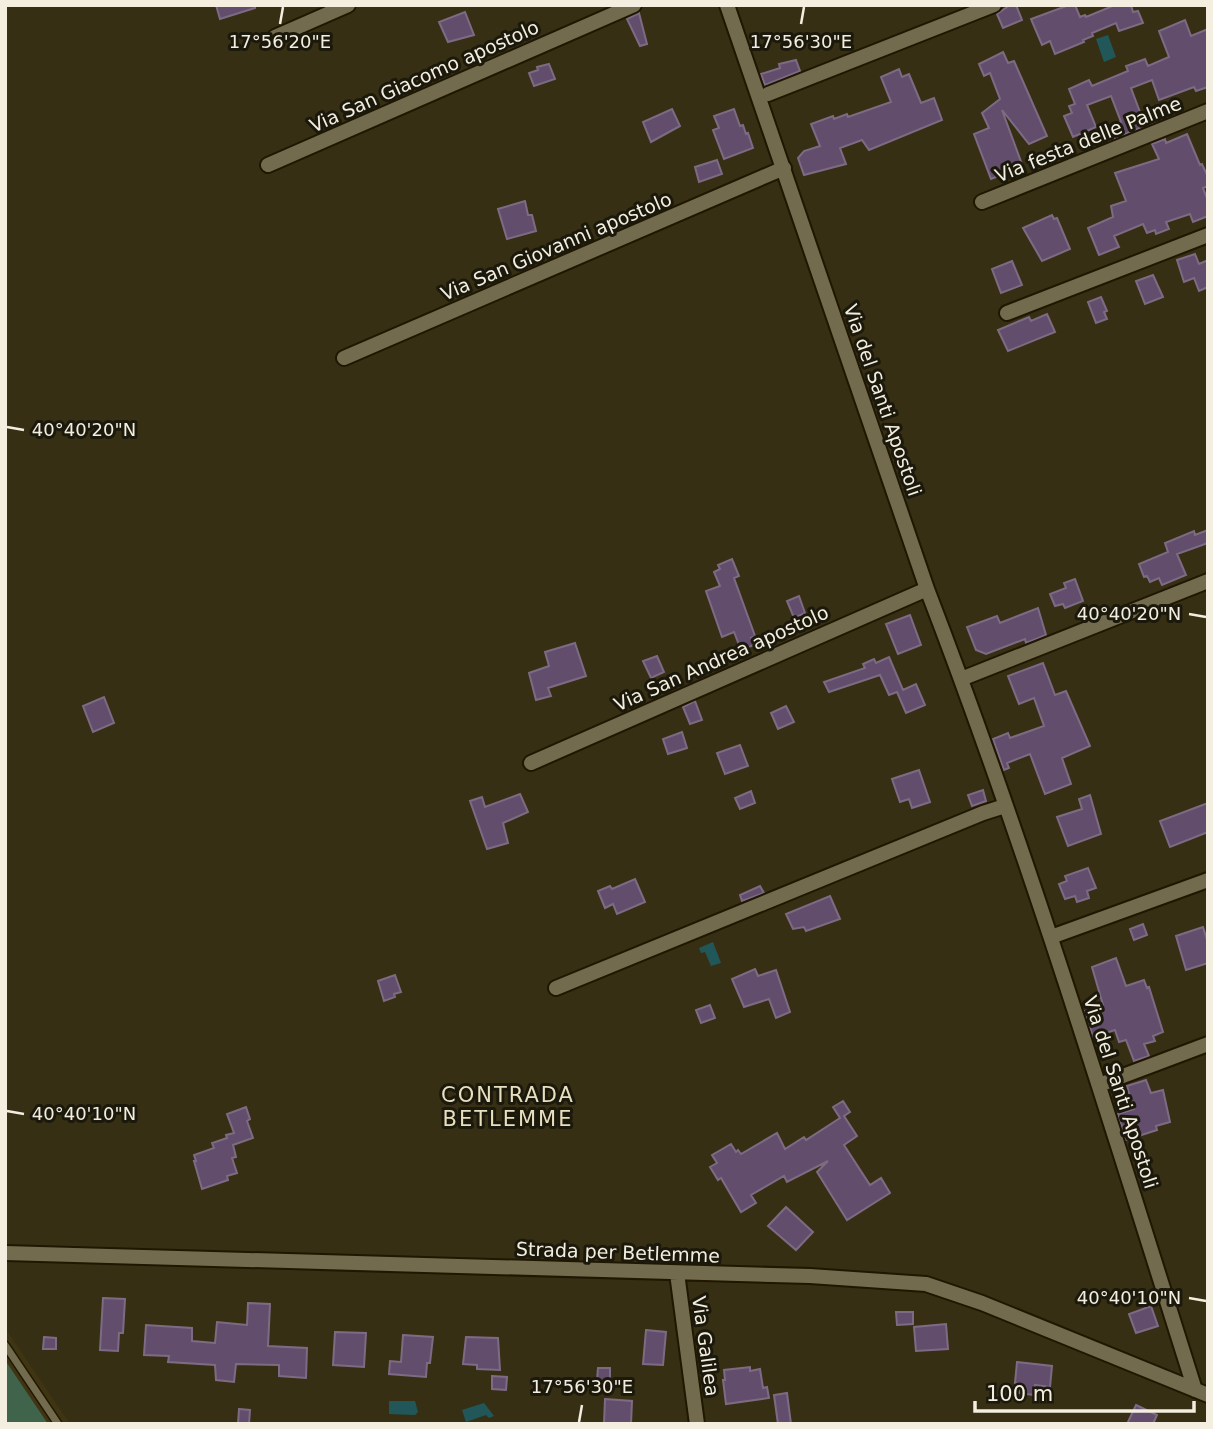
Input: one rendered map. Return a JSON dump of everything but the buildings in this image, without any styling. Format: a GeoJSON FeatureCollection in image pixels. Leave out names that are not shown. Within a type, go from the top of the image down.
{"type":"FeatureCollection","features":[{"type":"Feature","properties":{"kind":"street"},"geometry":{"type":"LineString","coordinates":[[275,37],[348,5]]}},
{"type":"Feature","properties":{"kind":"street","name":"Via San Giacomo apostolo"},"geometry":{"type":"LineString","coordinates":[[268,165],[634,5]]}},
{"type":"Feature","properties":{"kind":"street","name":"Via del Santi Apostoli"},"geometry":{"type":"LineString","coordinates":[[727,5],[927,589],[1051,937],[1201,1392]]}},
{"type":"Feature","properties":{"kind":"street"},"geometry":{"type":"LineString","coordinates":[[768,94],[995,5]]}},
{"type":"Feature","properties":{"kind":"street","name":"Via festa delle Palme"},"geometry":{"type":"LineString","coordinates":[[982,202],[1208,111]]}},
{"type":"Feature","properties":{"kind":"street","name":"Via San Giovanni apostolo"},"geometry":{"type":"LineString","coordinates":[[344,358],[783,168]]}},
{"type":"Feature","properties":{"kind":"street"},"geometry":{"type":"LineString","coordinates":[[1007,313],[1208,235]]}},
{"type":"Feature","properties":{"kind":"street"},"geometry":{"type":"LineString","coordinates":[[961,679],[1208,581]]}},
{"type":"Feature","properties":{"kind":"street","name":"Via San Andrea apostolo"},"geometry":{"type":"LineString","coordinates":[[531,763],[927,589]]}},
{"type":"Feature","properties":{"kind":"street"},"geometry":{"type":"LineString","coordinates":[[556,988],[1005,806]]}},
{"type":"Feature","properties":{"kind":"street"},"geometry":{"type":"LineString","coordinates":[[1051,937],[1208,880]]}},
{"type":"Feature","properties":{"kind":"street"},"geometry":{"type":"LineString","coordinates":[[1099,1085],[1208,1044]]}},
{"type":"Feature","properties":{"kind":"street","name":"Strada per Betlemme"},"geometry":{"type":"LineString","coordinates":[[5,1253],[810,1276],[926,1284],[982,1303],[1201,1392]]}},
{"type":"Feature","properties":{"kind":"street","name":"Via Galilea"},"geometry":{"type":"LineString","coordinates":[[677,1273],[697,1424]]}},
{"type":"Feature","properties":{"kind":"lane"},"geometry":{"type":"LineString","coordinates":[[5,1345],[58,1424]]}},
{"type":"Feature","properties":{"kind":"shaded area"},"geometry":{"type":"Polygon","coordinates":[[[5,1328],[70,1424],[5,1424],[5,1328]]]}},
{"type":"Feature","properties":{"kind":"green space"},"geometry":{"type":"Polygon","coordinates":[[[5,1360],[48,1424],[5,1424],[5,1360]]]}},
{"type":"Feature","properties":{"kind":"water"},"geometry":{"type":"Polygon","coordinates":[[[1108,35],[1116,57],[1104,62],[1096,39],[1108,35]]]}},
{"type":"Feature","properties":{"kind":"water"},"geometry":{"type":"Polygon","coordinates":[[[713,942],[721,963],[711,966],[705,952],[701,953],[699,948],[713,942]]]}},
{"type":"Feature","properties":{"kind":"water"},"geometry":{"type":"Polygon","coordinates":[[[389,1401],[415,1401],[418,1412],[415,1415],[389,1414],[389,1401]]]}},
{"type":"Feature","properties":{"kind":"water"},"geometry":{"type":"Polygon","coordinates":[[[484,1403],[494,1416],[489,1418],[486,1415],[466,1422],[462,1410],[484,1403]]]}},
{"type":"Feature","properties":{"kind":"district","name":"CONTRADA BETLEMME"},"geometry":{"type":"Point","coordinates":[508,1107]}}]}
